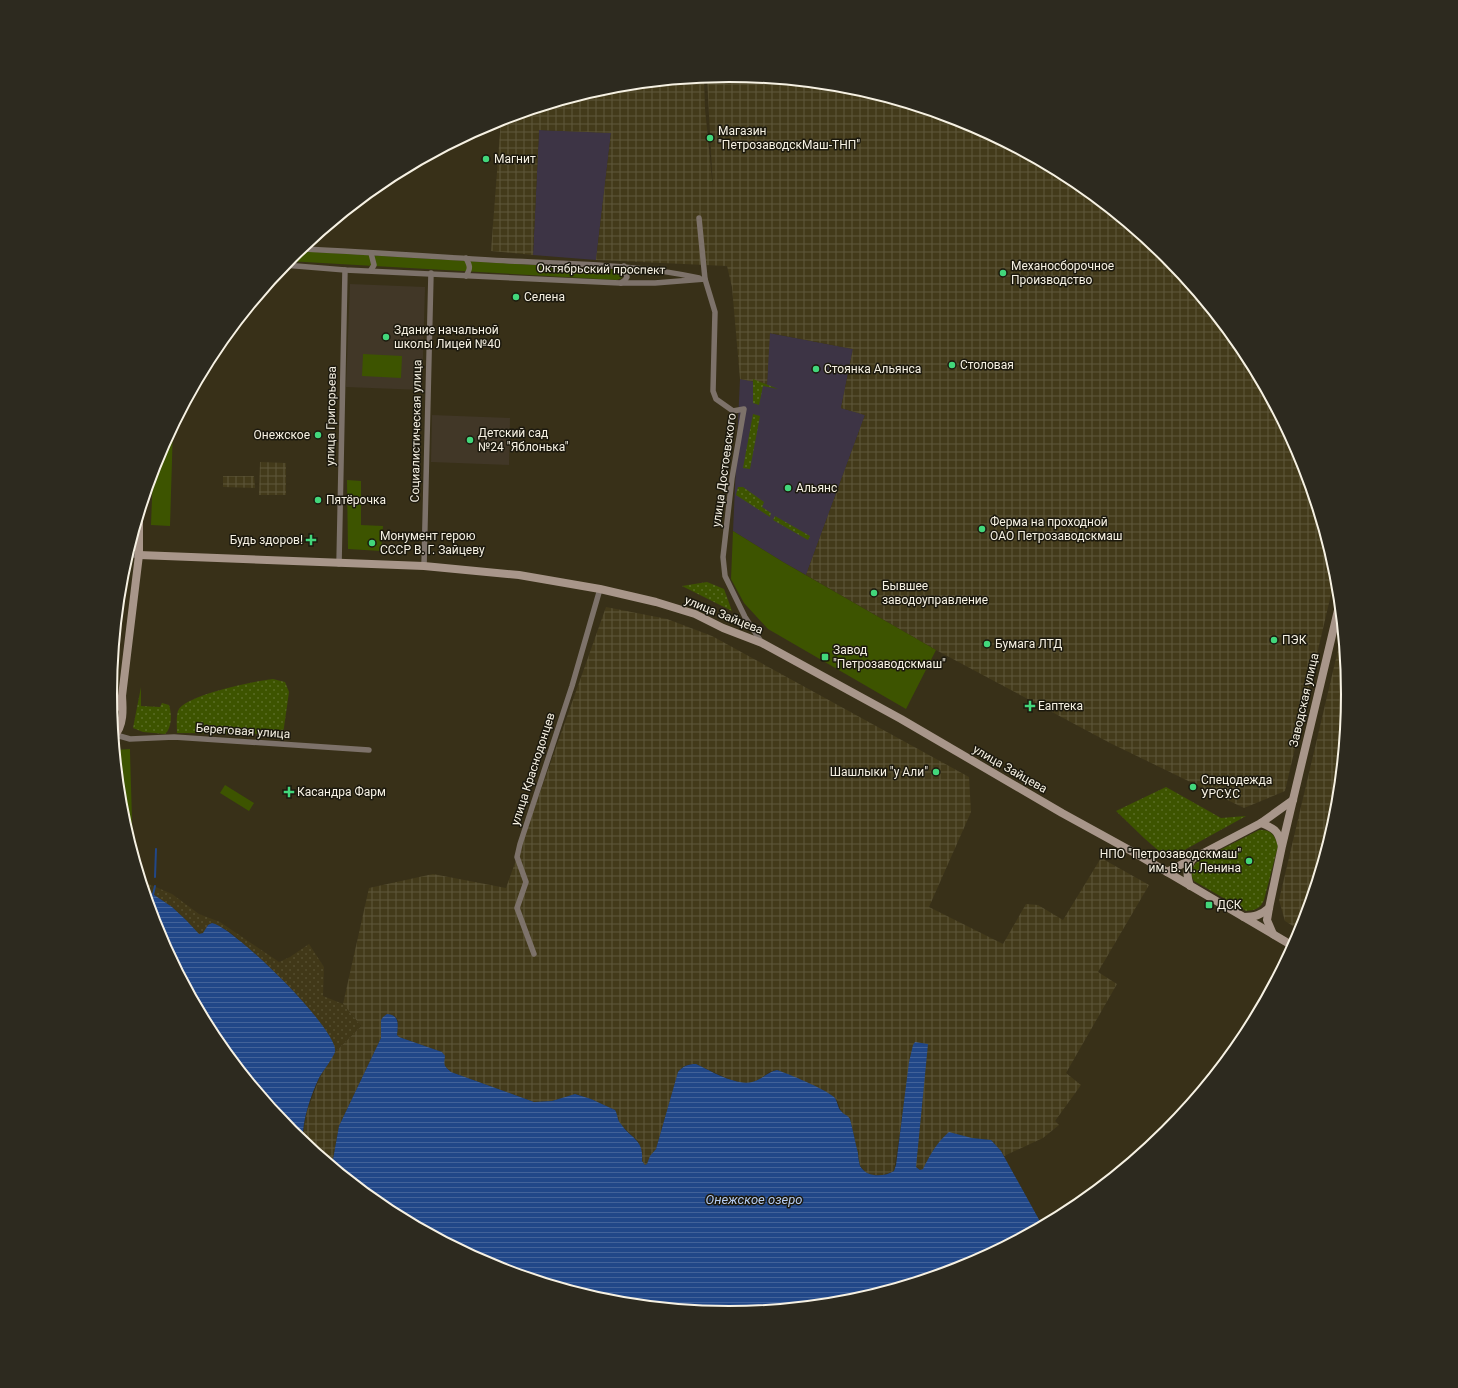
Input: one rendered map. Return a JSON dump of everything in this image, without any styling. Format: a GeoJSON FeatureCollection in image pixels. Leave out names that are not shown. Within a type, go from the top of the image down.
{"type":"FeatureCollection","features":[{"type":"Feature","properties":{"kind":"main road"},"geometry":{"type":"LineString","coordinates":[[118,729],[123,712],[122,696],[139,555],[139,532]]}},
{"type":"Feature","properties":{"kind":"main road","name":"улица Зайцева"},"geometry":{"type":"LineString","coordinates":[[139,555],[339,564],[424,566],[519,575],[600,588],[656,602],[695,614],[723,628],[762,643],[901,719],[1288,943]]}},
{"type":"Feature","properties":{"kind":"main road","name":"Заводская улица"},"geometry":{"type":"LineString","coordinates":[[1273,934],[1267,920],[1269,908],[1282,846],[1336,617]]}},
{"type":"Feature","properties":{"kind":"main road"},"geometry":{"type":"LineString","coordinates":[[117,705],[122,696]]}},
{"type":"Feature","properties":{"kind":"main road"},"geometry":{"type":"LineString","coordinates":[[1166,872],[1261,823],[1293,800]]}},
{"type":"Feature","properties":{"kind":"main road"},"geometry":{"type":"LineString","coordinates":[[1261,823],[1279,834],[1282,846]]}},
{"type":"Feature","properties":{"kind":"main road"},"geometry":{"type":"LineString","coordinates":[[1190,886],[1186,877],[1186,870],[1193,858]]}},
{"type":"Feature","properties":{"kind":"main road"},"geometry":{"type":"LineString","coordinates":[[1244,917],[1253,917],[1262,914],[1269,908]]}},
{"type":"Feature","properties":{"kind":"street","name":"улица Достоевского"},"geometry":{"type":"LineString","coordinates":[[700,218],[705,279],[715,312],[713,391],[716,399],[733,411],[744,409],[732,478],[723,557],[725,576],[745,617],[762,643]]}},
{"type":"Feature","properties":{"kind":"street","name":"Октябрьский проспект"},"geometry":{"type":"LineString","coordinates":[[309,249],[600,264],[672,272],[705,279]]}},
{"type":"Feature","properties":{"kind":"street"},"geometry":{"type":"LineString","coordinates":[[371,252],[374,265],[371,270]]}},
{"type":"Feature","properties":{"kind":"street"},"geometry":{"type":"LineString","coordinates":[[466,258],[470,265],[470,269],[466,276]]}},
{"type":"Feature","properties":{"kind":"street","name":"Октябрьский проспект"},"geometry":{"type":"LineString","coordinates":[[292,266],[345,270],[371,270],[620,283],[655,283],[705,279]]}},
{"type":"Feature","properties":{"kind":"street"},"geometry":{"type":"LineString","coordinates":[[620,283],[627,276],[624,266]]}},
{"type":"Feature","properties":{"kind":"street","name":"улица Григорьева"},"geometry":{"type":"LineString","coordinates":[[339,564],[345,270]]}},
{"type":"Feature","properties":{"kind":"street","name":"Социалистическая улица"},"geometry":{"type":"LineString","coordinates":[[424,566],[431,273]]}},
{"type":"Feature","properties":{"kind":"street","name":"улица Зайцева"},"geometry":{"type":"LineString","coordinates":[[134,555],[139,555]]}},
{"type":"Feature","properties":{"kind":"street","name":"улица Краснодонцев"},"geometry":{"type":"LineString","coordinates":[[534,954],[517,908],[526,882],[517,857],[572,686],[600,588]]}},
{"type":"Feature","properties":{"kind":"street","name":"Береговая улица"},"geometry":{"type":"LineString","coordinates":[[118,737],[130,739],[174,737],[369,750]]}},
{"type":"Feature","properties":{"kind":"shaded area"},"geometry":{"type":"Polygon","coordinates":[[[704,83],[705,109],[713,189],[707,83],[769,83],[809,87],[887,103],[926,114],[1000,145],[1069,185],[1102,208],[1162,261],[1215,321],[1259,388],[1278,423],[1294,460],[1309,497],[1320,536],[1332,591],[1285,791],[1244,808],[1110,743],[936,650],[806,575],[865,415],[841,408],[853,349],[770,333],[767,384],[740,379],[732,287],[727,266],[596,260],[611,133],[539,130],[533,255],[491,251],[500,127],[532,114],[571,103],[649,87],[704,83]]]}},
{"type":"Feature","properties":{"kind":"shaded area"},"geometry":{"type":"Polygon","coordinates":[[[539,130],[611,133],[596,260],[533,255],[539,130]]]}},
{"type":"Feature","properties":{"kind":"shaded area","name":"Здание начальной школы Лицей №40"},"geometry":{"type":"Polygon","coordinates":[[[350,284],[425,287],[422,390],[346,387],[350,284]]]}},
{"type":"Feature","properties":{"kind":"shaded area"},"geometry":{"type":"Polygon","coordinates":[[[769,333],[853,349],[841,408],[865,415],[806,575],[733,531],[740,379],[767,384],[769,333]]]}},
{"type":"Feature","properties":{"kind":"shaded area","name":"Детский сад №24 \"Яблонька\""},"geometry":{"type":"Polygon","coordinates":[[[432,415],[510,418],[509,465],[431,462],[432,415]]]}},
{"type":"Feature","properties":{"kind":"shaded area"},"geometry":{"type":"Polygon","coordinates":[[[260,462],[286,463],[286,495],[259,495],[260,462]]]}},
{"type":"Feature","properties":{"kind":"shaded area"},"geometry":{"type":"Polygon","coordinates":[[[223,476],[254,476],[255,488],[223,487],[223,476]]]}},
{"type":"Feature","properties":{"kind":"shaded area"},"geometry":{"type":"Polygon","coordinates":[[[606,607],[667,619],[712,636],[969,777],[971,812],[929,907],[1003,944],[1026,904],[1038,905],[1063,920],[1101,858],[1149,885],[1098,972],[1117,984],[1066,1073],[1081,1085],[1055,1121],[1059,1125],[1043,1138],[1004,1156],[991,1140],[972,1138],[934,1149],[923,1170],[920,1170],[916,1166],[913,1045],[894,1171],[883,1175],[872,1175],[865,1172],[860,1165],[852,1126],[841,1111],[837,1100],[812,1085],[777,1070],[769,1072],[760,1079],[751,1083],[743,1083],[731,1080],[696,1064],[690,1064],[682,1067],[678,1073],[656,1149],[645,1165],[642,1161],[642,1154],[638,1141],[619,1122],[615,1110],[576,1094],[552,1101],[534,1102],[451,1072],[443,1062],[445,1058],[442,1052],[399,1037],[397,1035],[398,1021],[393,1015],[381,1020],[381,1038],[339,1126],[333,1161],[304,1134],[304,1127],[307,1111],[319,1079],[335,1052],[361,1026],[343,1004],[369,888],[433,874],[506,888],[606,607]]]}},
{"type":"Feature","properties":{"kind":"shaded area"},"geometry":{"type":"Polygon","coordinates":[[[1339,645],[1341,694],[1340,734],[1336,774],[1320,852],[1309,891],[1294,927],[1285,921],[1279,900],[1339,645]]]}},
{"type":"Feature","properties":{"kind":"green space"},"geometry":{"type":"Polygon","coordinates":[[[306,252],[620,270],[622,278],[617,280],[296,261],[306,252]]]}},
{"type":"Feature","properties":{"kind":"green space"},"geometry":{"type":"Polygon","coordinates":[[[363,354],[402,356],[401,378],[362,376],[363,354]]]}},
{"type":"Feature","properties":{"kind":"green space"},"geometry":{"type":"Polygon","coordinates":[[[753,379],[778,389],[763,386],[759,405],[753,403],[753,379]]]}},
{"type":"Feature","properties":{"kind":"green space"},"geometry":{"type":"Polygon","coordinates":[[[753,414],[760,416],[750,469],[743,468],[753,414]]]}},
{"type":"Feature","properties":{"kind":"green space"},"geometry":{"type":"Polygon","coordinates":[[[173,440],[170,526],[151,525],[152,489],[173,440]]]}},
{"type":"Feature","properties":{"kind":"green space"},"geometry":{"type":"Polygon","coordinates":[[[347,480],[361,481],[361,525],[383,526],[381,551],[348,549],[347,480]]]}},
{"type":"Feature","properties":{"kind":"green space"},"geometry":{"type":"Polygon","coordinates":[[[738,487],[743,487],[764,502],[762,507],[771,513],[770,517],[736,495],[738,487]]]}},
{"type":"Feature","properties":{"kind":"green space"},"geometry":{"type":"Polygon","coordinates":[[[775,516],[810,536],[808,540],[773,520],[775,516]]]}},
{"type":"Feature","properties":{"kind":"green space"},"geometry":{"type":"Polygon","coordinates":[[[733,531],[783,562],[936,650],[906,709],[768,629],[744,603],[731,579],[733,531]]]}},
{"type":"Feature","properties":{"kind":"green space"},"geometry":{"type":"Polygon","coordinates":[[[707,582],[724,589],[732,611],[682,586],[707,582]]]}},
{"type":"Feature","properties":{"kind":"green space"},"geometry":{"type":"Polygon","coordinates":[[[273,679],[285,682],[289,692],[283,734],[177,733],[178,711],[183,705],[206,694],[273,679]]]}},
{"type":"Feature","properties":{"kind":"green space"},"geometry":{"type":"Polygon","coordinates":[[[141,687],[141,706],[160,707],[162,703],[169,705],[171,721],[165,734],[143,732],[133,728],[141,687]]]}},
{"type":"Feature","properties":{"kind":"green space"},"geometry":{"type":"Polygon","coordinates":[[[130,749],[132,827],[122,774],[120,750],[130,749]]]}},
{"type":"Feature","properties":{"kind":"green space"},"geometry":{"type":"Polygon","coordinates":[[[225,785],[254,803],[249,811],[220,793],[225,785]]]}},
{"type":"Feature","properties":{"kind":"green space"},"geometry":{"type":"Polygon","coordinates":[[[1166,787],[1221,818],[1246,816],[1168,859],[1116,811],[1166,787]]]}},
{"type":"Feature","properties":{"kind":"green space"},"geometry":{"type":"Polygon","coordinates":[[[1259,830],[1267,831],[1272,834],[1278,846],[1264,900],[1259,907],[1246,911],[1194,881],[1192,871],[1197,862],[1259,830]]]}},
{"type":"Feature","properties":{"kind":"sand"},"geometry":{"type":"Polygon","coordinates":[[[147,883],[172,894],[199,914],[220,922],[279,962],[290,957],[309,944],[324,967],[323,996],[343,1004],[361,1026],[335,1052],[331,1040],[323,1026],[311,1011],[269,967],[236,937],[223,928],[208,925],[201,935],[196,933],[186,920],[172,907],[149,892],[147,883]]]}},
{"type":"Feature","properties":{"kind":"water"},"geometry":{"type":"Polygon","coordinates":[[[149,892],[172,907],[199,934],[203,933],[208,925],[212,923],[224,929],[241,942],[284,981],[321,1024],[332,1041],[335,1052],[319,1078],[313,1092],[305,1118],[303,1134],[269,1098],[243,1067],[220,1034],[180,965],[149,892]]]}},
{"type":"Feature","properties":{"kind":"water","name":"Онежское озеро"},"geometry":{"type":"Polygon","coordinates":[[[387,1014],[396,1018],[398,1024],[397,1035],[399,1037],[442,1052],[445,1056],[445,1065],[451,1072],[534,1102],[552,1101],[575,1094],[591,1099],[615,1110],[620,1122],[639,1144],[641,1148],[642,1161],[645,1165],[656,1149],[678,1072],[686,1066],[696,1064],[731,1080],[746,1083],[756,1081],[770,1072],[777,1070],[829,1093],[834,1097],[843,1113],[850,1119],[860,1166],[863,1170],[867,1173],[876,1175],[890,1173],[894,1171],[896,1165],[909,1062],[913,1045],[915,1042],[928,1044],[916,1167],[920,1170],[923,1169],[937,1144],[949,1132],[972,1138],[991,1140],[1001,1151],[1040,1221],[1000,1243],[926,1274],[848,1294],[809,1301],[769,1305],[689,1305],[649,1301],[610,1294],[532,1274],[458,1243],[423,1224],[356,1180],[333,1161],[339,1126],[381,1038],[381,1020],[387,1014]]]}},
{"type":"Feature","properties":{"kind":"waterway"},"geometry":{"type":"LineString","coordinates":[[155,877],[156,849]]}},
{"type":"Feature","properties":{"kind":"waterway"},"geometry":{"type":"LineString","coordinates":[[153,895],[155,886]]}},
{"type":"Feature","properties":{"kind":"place","name":"Магазин \"ПетрозаводскМаш-ТНП\""},"geometry":{"type":"Point","coordinates":[710,138]}},
{"type":"Feature","properties":{"kind":"place","name":"Магнит"},"geometry":{"type":"Point","coordinates":[486,159]}},
{"type":"Feature","properties":{"kind":"place","name":"Механосборочное Производство"},"geometry":{"type":"Point","coordinates":[1003,273]}},
{"type":"Feature","properties":{"kind":"place","name":"Селена"},"geometry":{"type":"Point","coordinates":[516,297]}},
{"type":"Feature","properties":{"kind":"place","name":"Здание начальной школы Лицей №40"},"geometry":{"type":"Point","coordinates":[386,337]}},
{"type":"Feature","properties":{"kind":"place","name":"Столовая"},"geometry":{"type":"Point","coordinates":[952,365]}},
{"type":"Feature","properties":{"kind":"place","name":"Стоянка Альянса"},"geometry":{"type":"Point","coordinates":[816,369]}},
{"type":"Feature","properties":{"kind":"place","name":"Онежское"},"geometry":{"type":"Point","coordinates":[318,435]}},
{"type":"Feature","properties":{"kind":"place","name":"Детский сад №24 \"Яблонька\""},"geometry":{"type":"Point","coordinates":[470,440]}},
{"type":"Feature","properties":{"kind":"place","name":"Альянс"},"geometry":{"type":"Point","coordinates":[788,488]}},
{"type":"Feature","properties":{"kind":"place","name":"Пятёрочка"},"geometry":{"type":"Point","coordinates":[318,500]}},
{"type":"Feature","properties":{"kind":"place","name":"Ферма на проходной ОАО Петрозаводскмаш"},"geometry":{"type":"Point","coordinates":[982,529]}},
{"type":"Feature","properties":{"kind":"place","name":"Будь здоров!"},"geometry":{"type":"Point","coordinates":[311,540]}},
{"type":"Feature","properties":{"kind":"place","name":"Монумент герою СССР В. Г. Зайцеву"},"geometry":{"type":"Point","coordinates":[372,543]}},
{"type":"Feature","properties":{"kind":"place","name":"Бывшее заводоуправление"},"geometry":{"type":"Point","coordinates":[874,593]}},
{"type":"Feature","properties":{"kind":"place","name":"ПЭК"},"geometry":{"type":"Point","coordinates":[1274,640]}},
{"type":"Feature","properties":{"kind":"place","name":"Бумага ЛТД"},"geometry":{"type":"Point","coordinates":[987,644]}},
{"type":"Feature","properties":{"kind":"place","name":"Завод \"Петрозаводскмаш\""},"geometry":{"type":"Point","coordinates":[825,657]}},
{"type":"Feature","properties":{"kind":"place","name":"Еаптека"},"geometry":{"type":"Point","coordinates":[1030,706]}},
{"type":"Feature","properties":{"kind":"place","name":"Шашлыки \"у Али\""},"geometry":{"type":"Point","coordinates":[936,772]}},
{"type":"Feature","properties":{"kind":"place","name":"Спецодежда УРСУ.С"},"geometry":{"type":"Point","coordinates":[1193,787]}},
{"type":"Feature","properties":{"kind":"place","name":"Касандра Фарм"},"geometry":{"type":"Point","coordinates":[289,792]}},
{"type":"Feature","properties":{"kind":"place","name":"НПО \"Петрозаводскмаш\" им. В. И. Ленина"},"geometry":{"type":"Point","coordinates":[1249,861]}},
{"type":"Feature","properties":{"kind":"place","name":"ДСК"},"geometry":{"type":"Point","coordinates":[1209,905]}}]}
